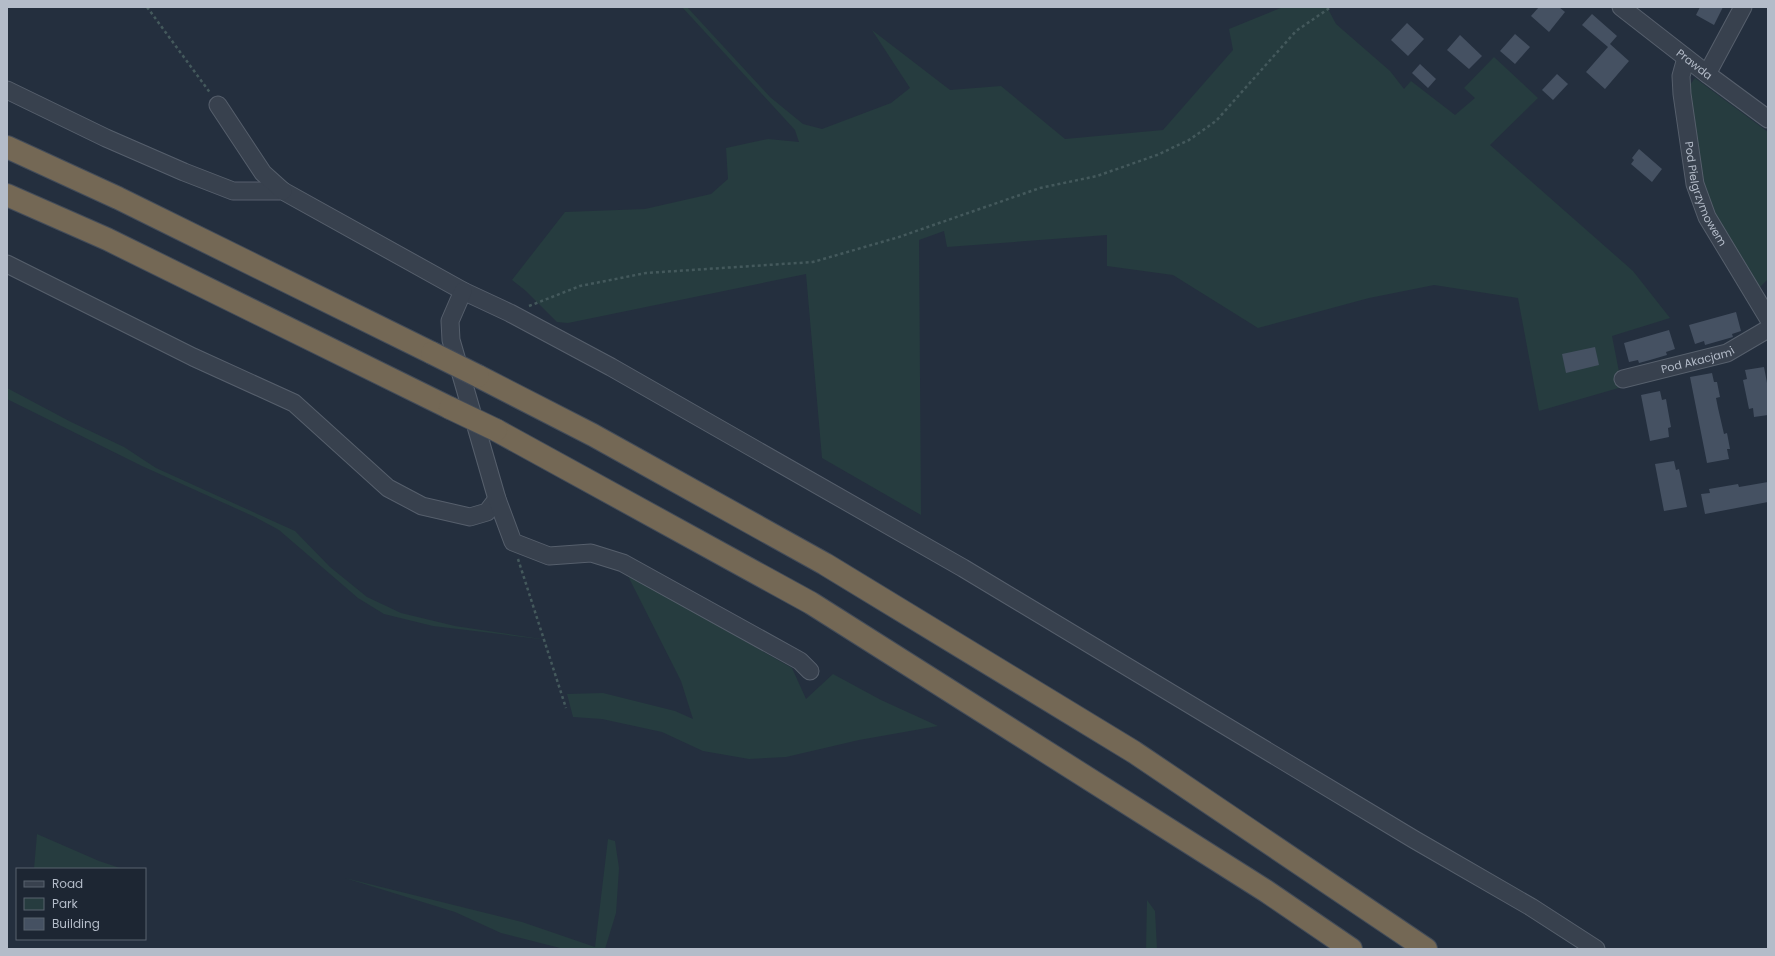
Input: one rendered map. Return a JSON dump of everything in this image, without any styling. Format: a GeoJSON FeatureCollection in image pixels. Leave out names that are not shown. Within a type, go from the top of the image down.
{"type":"FeatureCollection","features":[{"type":"Feature","properties":{"kind":"highway"},"geometry":{"type":"LineString","coordinates":[[7,147],[118,198],[478,376],[593,435],[825,564],[1134,752],[1426,949]]}},
{"type":"Feature","properties":{"kind":"highway"},"geometry":{"type":"LineString","coordinates":[[7,195],[107,239],[496,430],[811,603],[1260,887],[1351,949]]}},
{"type":"Feature","properties":{"kind":"street","name":"Prawda"},"geometry":{"type":"LineString","coordinates":[[1621,7],[1768,119]]}},
{"type":"Feature","properties":{"kind":"street"},"geometry":{"type":"LineString","coordinates":[[1707,74],[1743,7]]}},
{"type":"Feature","properties":{"kind":"street","name":"Pod Pielgrzymowem"},"geometry":{"type":"LineString","coordinates":[[1686,58],[1681,76],[1682,94],[1695,184],[1707,217],[1768,318]]}},
{"type":"Feature","properties":{"kind":"street"},"geometry":{"type":"LineString","coordinates":[[7,90],[106,138],[233,191],[283,192]]}},
{"type":"Feature","properties":{"kind":"street"},"geometry":{"type":"LineString","coordinates":[[218,105],[264,173],[283,192],[463,291],[510,313],[611,367],[963,568],[1415,840],[1531,906],[1596,949]]}},
{"type":"Feature","properties":{"kind":"street"},"geometry":{"type":"LineString","coordinates":[[7,264],[193,357],[294,403],[388,488],[422,506],[470,517],[487,512],[497,499]]}},
{"type":"Feature","properties":{"kind":"street"},"geometry":{"type":"LineString","coordinates":[[463,291],[450,321],[451,340],[497,499],[513,542],[549,556],[592,553],[623,563],[800,661],[810,671]]}},
{"type":"Feature","properties":{"kind":"street","name":"Pod Akacjami"},"geometry":{"type":"LineString","coordinates":[[1623,379],[1727,353],[1768,330]]}},
{"type":"Feature","properties":{"kind":"path"},"geometry":{"type":"LineString","coordinates":[[147,7],[218,105]]}},
{"type":"Feature","properties":{"kind":"path"},"geometry":{"type":"LineString","coordinates":[[510,313],[580,286],[646,273],[813,262],[899,237],[1040,188],[1097,176],[1157,155],[1189,140],[1216,121],[1296,31],[1331,7]]}},
{"type":"Feature","properties":{"kind":"path"},"geometry":{"type":"LineString","coordinates":[[513,542],[566,708]]}},
{"type":"Feature","properties":{"kind":"green space"},"geometry":{"type":"Polygon","coordinates":[[[682,7],[687,7],[770,97],[803,124],[822,129],[891,103],[910,88],[872,30],[950,90],[1001,86],[1065,139],[1163,130],[1233,50],[1229,29],[1283,7],[1327,7],[1336,24],[1390,71],[1404,89],[1411,81],[1455,115],[1475,98],[1464,88],[1494,57],[1538,98],[1490,145],[1633,271],[1670,318],[1612,336],[1622,387],[1539,411],[1518,298],[1434,285],[1369,298],[1258,328],[1173,275],[1107,266],[1107,235],[947,247],[944,231],[919,240],[921,515],[822,458],[806,274],[568,323],[557,322],[526,291],[512,280],[565,212],[645,209],[711,194],[728,179],[726,148],[768,139],[799,142],[795,130],[682,7]]]}},
{"type":"Feature","properties":{"kind":"green space"},"geometry":{"type":"Polygon","coordinates":[[[1695,78],[1768,132],[1768,279],[1758,289],[1716,223],[1697,175],[1687,89],[1695,78]]]}},
{"type":"Feature","properties":{"kind":"green space"},"geometry":{"type":"Polygon","coordinates":[[[7,388],[71,422],[124,447],[156,468],[295,531],[330,567],[367,597],[401,613],[455,626],[548,640],[433,626],[384,614],[358,598],[279,530],[255,517],[142,466],[7,399],[7,388]]]}},
{"type":"Feature","properties":{"kind":"green space"},"geometry":{"type":"Polygon","coordinates":[[[627,574],[792,668],[806,699],[833,674],[881,700],[938,726],[859,740],[786,757],[749,759],[703,751],[662,732],[602,719],[573,717],[567,694],[603,693],[675,711],[693,719],[681,681],[627,574]]]}},
{"type":"Feature","properties":{"kind":"green space"},"geometry":{"type":"Polygon","coordinates":[[[37,834],[99,861],[120,868],[34,868],[37,834]]]}},
{"type":"Feature","properties":{"kind":"green space"},"geometry":{"type":"Polygon","coordinates":[[[608,839],[615,841],[619,868],[616,913],[605,949],[564,949],[501,933],[455,912],[345,878],[522,922],[595,947],[608,839]]]}},
{"type":"Feature","properties":{"kind":"green space"},"geometry":{"type":"Polygon","coordinates":[[[1147,900],[1155,911],[1157,949],[1146,949],[1147,900]]]}},
{"type":"Feature","properties":{"kind":"building"},"geometry":{"type":"Polygon","coordinates":[[[1539,7],[1559,7],[1565,12],[1549,32],[1531,16],[1539,7]]]}},
{"type":"Feature","properties":{"kind":"building"},"geometry":{"type":"Polygon","coordinates":[[[1700,7],[1723,7],[1714,25],[1696,15],[1700,7]]]}},
{"type":"Feature","properties":{"kind":"building"},"geometry":{"type":"Polygon","coordinates":[[[1592,14],[1617,36],[1610,44],[1629,61],[1605,89],[1586,72],[1608,47],[1582,25],[1592,14]]]}},
{"type":"Feature","properties":{"kind":"building"},"geometry":{"type":"Polygon","coordinates":[[[1407,23],[1424,39],[1408,56],[1391,40],[1407,23]]]}},
{"type":"Feature","properties":{"kind":"building"},"geometry":{"type":"Polygon","coordinates":[[[1515,34],[1530,47],[1515,64],[1500,51],[1515,34]]]}},
{"type":"Feature","properties":{"kind":"building"},"geometry":{"type":"Polygon","coordinates":[[[1460,35],[1482,56],[1469,69],[1447,50],[1460,35]]]}},
{"type":"Feature","properties":{"kind":"building"},"geometry":{"type":"Polygon","coordinates":[[[1420,64],[1436,79],[1428,88],[1412,73],[1420,64]]]}},
{"type":"Feature","properties":{"kind":"building"},"geometry":{"type":"Polygon","coordinates":[[[1557,74],[1568,84],[1553,100],[1542,90],[1557,74]]]}},
{"type":"Feature","properties":{"kind":"building"},"geometry":{"type":"Polygon","coordinates":[[[1639,149],[1662,169],[1652,182],[1631,164],[1634,160],[1632,158],[1639,149]]]}},
{"type":"Feature","properties":{"kind":"building"},"geometry":{"type":"Polygon","coordinates":[[[1736,312],[1741,331],[1732,334],[1733,337],[1705,345],[1704,341],[1695,344],[1689,325],[1736,312]]]}},
{"type":"Feature","properties":{"kind":"building"},"geometry":{"type":"Polygon","coordinates":[[[1669,330],[1675,349],[1666,352],[1667,355],[1650,360],[1639,363],[1638,360],[1629,362],[1624,343],[1669,330]]]}},
{"type":"Feature","properties":{"kind":"building"},"geometry":{"type":"Polygon","coordinates":[[[1595,347],[1599,365],[1566,373],[1562,354],[1595,347]]]}},
{"type":"Feature","properties":{"kind":"building"},"geometry":{"type":"Polygon","coordinates":[[[1764,367],[1767,383],[1768,415],[1754,417],[1753,408],[1749,409],[1743,380],[1747,379],[1745,370],[1764,367]]]}},
{"type":"Feature","properties":{"kind":"building"},"geometry":{"type":"Polygon","coordinates":[[[1712,373],[1714,382],[1717,382],[1720,397],[1716,398],[1724,434],[1727,433],[1730,449],[1727,449],[1729,459],[1707,463],[1690,377],[1712,373]]]}},
{"type":"Feature","properties":{"kind":"building"},"geometry":{"type":"Polygon","coordinates":[[[1660,391],[1662,400],[1666,399],[1671,427],[1668,428],[1669,437],[1650,441],[1641,395],[1660,391]]]}},
{"type":"Feature","properties":{"kind":"building"},"geometry":{"type":"Polygon","coordinates":[[[1674,461],[1676,470],[1679,469],[1687,507],[1664,511],[1655,464],[1674,461]]]}},
{"type":"Feature","properties":{"kind":"building"},"geometry":{"type":"Polygon","coordinates":[[[1768,482],[1768,502],[1705,514],[1701,494],[1710,493],[1709,489],[1738,484],[1739,487],[1768,482]]]}}]}
